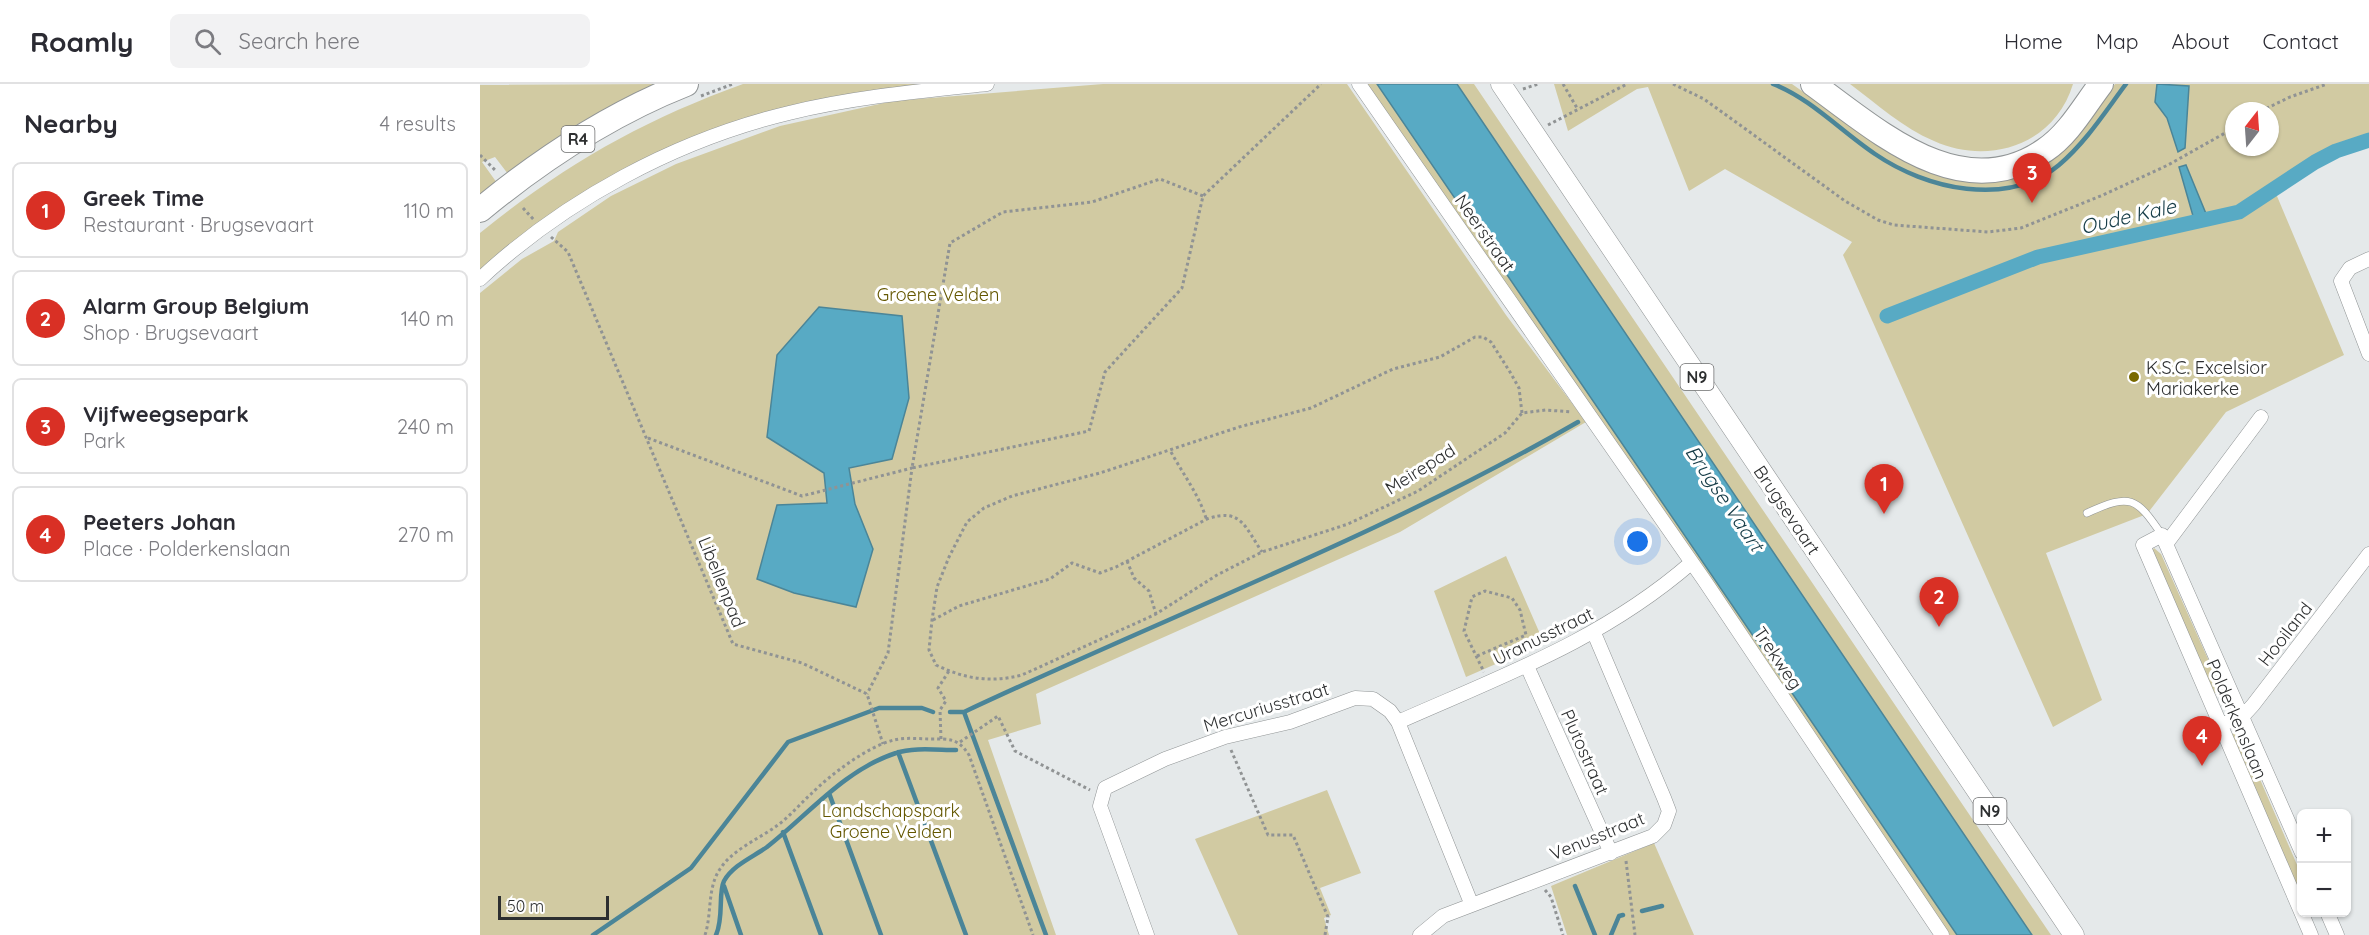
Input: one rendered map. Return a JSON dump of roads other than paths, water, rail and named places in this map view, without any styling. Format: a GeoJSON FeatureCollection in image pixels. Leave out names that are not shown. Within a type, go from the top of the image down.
{"type":"FeatureCollection","features":[{"type":"Feature","properties":{"kind":"highway"},"geometry":{"type":"LineString","coordinates":[[1813,84],[1888,139],[1938,164],[1962,169],[2005,167],[2045,150],[2066,131],[2101,84]]}},
{"type":"Feature","properties":{"kind":"highway"},"geometry":{"type":"LineString","coordinates":[[1830,84],[1893,130],[1919,144],[1941,154],[1963,159],[1986,159],[2003,158],[2040,142],[2063,117],[2079,93],[2081,84]]}},
{"type":"Feature","properties":{"kind":"highway","name":"R4"},"geometry":{"type":"LineString","coordinates":[[480,210],[549,156],[605,122],[688,92]]}},
{"type":"Feature","properties":{"kind":"main road","name":"Brugsevaart"},"geometry":{"type":"LineString","coordinates":[[1501,84],[1535,131],[1763,475],[2074,935]]}},
{"type":"Feature","properties":{"kind":"street"},"geometry":{"type":"LineString","coordinates":[[480,279],[541,228],[649,164],[747,125],[848,101],[987,84]]}},
{"type":"Feature","properties":{"kind":"street","name":"Neerstraat"},"geometry":{"type":"LineString","coordinates":[[1359,84],[1583,408]]}},
{"type":"Feature","properties":{"kind":"street"},"geometry":{"type":"LineString","coordinates":[[2369,259],[2350,268],[2341,281],[2369,354]]}},
{"type":"Feature","properties":{"kind":"street","name":"Trekweg"},"geometry":{"type":"LineString","coordinates":[[1583,408],[1691,563],[1942,935]]}},
{"type":"Feature","properties":{"kind":"street","name":"Polderkenslaan"},"geometry":{"type":"LineString","coordinates":[[2261,417],[2164,540],[2143,546],[2311,935]]}},
{"type":"Feature","properties":{"kind":"street","name":"Polderkenslaan"},"geometry":{"type":"LineString","coordinates":[[2164,540],[2297,844]]}},
{"type":"Feature","properties":{"kind":"street","name":"Hooiland"},"geometry":{"type":"LineString","coordinates":[[2242,717],[2369,554]]}},
{"type":"Feature","properties":{"kind":"street","name":"Uranusstraat"},"geometry":{"type":"LineString","coordinates":[[1398,722],[1527,666],[1593,633],[1660,590],[1691,563]]}},
{"type":"Feature","properties":{"kind":"street","name":"Venusstraat"},"geometry":{"type":"LineString","coordinates":[[1420,935],[1443,916],[1471,903],[1611,853],[1653,836],[1664,825],[1669,811],[1593,633]]}},
{"type":"Feature","properties":{"kind":"street","name":"Plutostraat"},"geometry":{"type":"LineString","coordinates":[[1527,666],[1611,853]]}},
{"type":"Feature","properties":{"kind":"street","name":"Mercuriusstraat"},"geometry":{"type":"LineString","coordinates":[[1147,935],[1100,806],[1105,788],[1165,759],[1225,737],[1290,722],[1355,698],[1373,699],[1390,711],[1398,722],[1471,903]]}},
{"type":"Feature","properties":{"kind":"street"},"geometry":{"type":"LineString","coordinates":[[2220,725],[2242,717]]}},
{"type":"Feature","properties":{"kind":"street"},"geometry":{"type":"LineString","coordinates":[[2329,917],[2337,935]]}},
{"type":"Feature","properties":{"kind":"lane"},"geometry":{"type":"LineString","coordinates":[[2087,513],[2110,502],[2129,501],[2142,507],[2164,540]]}},
{"type":"Feature","properties":{"kind":"water","name":"Brugse Vaart"},"geometry":{"type":"Polygon","coordinates":[[[1377,84],[1457,84],[2032,935],[1957,935],[1377,84]]]}},
{"type":"Feature","properties":{"kind":"water"},"geometry":{"type":"Polygon","coordinates":[[[2157,84],[2189,86],[2185,148],[2178,152],[2167,118],[2155,102],[2157,84]]]}},
{"type":"Feature","properties":{"kind":"water"},"geometry":{"type":"Polygon","coordinates":[[[2186,165],[2209,221],[2195,223],[2179,167],[2186,165]]]}},
{"type":"Feature","properties":{"kind":"water"},"geometry":{"type":"Polygon","coordinates":[[[819,307],[902,316],[909,398],[892,459],[849,468],[855,504],[873,549],[856,607],[794,593],[757,579],[777,505],[827,503],[824,473],[767,437],[777,355],[819,307]]]}},
{"type":"Feature","properties":{"kind":"waterway"},"geometry":{"type":"LineString","coordinates":[[1773,84],[1800,98],[1875,154],[1895,166],[1918,177],[1942,184],[1967,189],[1991,190],[2015,186],[2038,178],[2059,165],[2087,137],[2126,84]]}},
{"type":"Feature","properties":{"kind":"waterway","name":"Oude Kale"},"geometry":{"type":"LineString","coordinates":[[1887,316],[2038,257],[2239,212],[2315,162],[2336,151],[2369,140]]}},
{"type":"Feature","properties":{"kind":"waterway"},"geometry":{"type":"LineString","coordinates":[[964,712],[1351,538],[1504,463],[1578,422]]}},
{"type":"Feature","properties":{"kind":"waterway"},"geometry":{"type":"LineString","coordinates":[[593,935],[691,868],[788,742],[879,708],[922,708],[933,712]]}},
{"type":"Feature","properties":{"kind":"waterway"},"geometry":{"type":"LineString","coordinates":[[950,712],[964,712],[1046,935]]}},
{"type":"Feature","properties":{"kind":"waterway"},"geometry":{"type":"LineString","coordinates":[[716,935],[720,921],[722,886],[728,875],[767,847],[843,782],[877,761],[903,751],[956,750]]}},
{"type":"Feature","properties":{"kind":"waterway"},"geometry":{"type":"LineString","coordinates":[[898,752],[966,935]]}},
{"type":"Feature","properties":{"kind":"waterway"},"geometry":{"type":"LineString","coordinates":[[829,793],[881,935]]}},
{"type":"Feature","properties":{"kind":"waterway"},"geometry":{"type":"LineString","coordinates":[[783,832],[821,935]]}},
{"type":"Feature","properties":{"kind":"waterway"},"geometry":{"type":"LineString","coordinates":[[724,886],[741,935]]}},
{"type":"Feature","properties":{"kind":"waterway"},"geometry":{"type":"LineString","coordinates":[[1575,886],[1595,935]]}},
{"type":"Feature","properties":{"kind":"waterway"},"geometry":{"type":"LineString","coordinates":[[1642,911],[1662,906]]}},
{"type":"Feature","properties":{"kind":"waterway"},"geometry":{"type":"LineString","coordinates":[[1611,935],[1619,916],[1623,915]]}},
{"type":"Feature","properties":{"kind":"place","name":"Vijfweegsepark"},"geometry":{"type":"Point","coordinates":[2032,203]}},
{"type":"Feature","properties":{"kind":"place","name":"K.S.C. Excelsior Mariakerke"},"geometry":{"type":"Point","coordinates":[2134,377]}},
{"type":"Feature","properties":{"kind":"place","name":"Greek Time"},"geometry":{"type":"Point","coordinates":[1884,514]}},
{"type":"Feature","properties":{"kind":"place","name":"Alarm Group Belgium"},"geometry":{"type":"Point","coordinates":[1939,627]}},
{"type":"Feature","properties":{"kind":"place","name":"Peeters Johan"},"geometry":{"type":"Point","coordinates":[2202,766]}},
{"type":"Feature","properties":{"kind":"park label","name":"Groene Velden"},"geometry":{"type":"Point","coordinates":[938,294]}},
{"type":"Feature","properties":{"kind":"park label","name":"Landschapspark Groene Velden"},"geometry":{"type":"Point","coordinates":[891,820]}}]}
